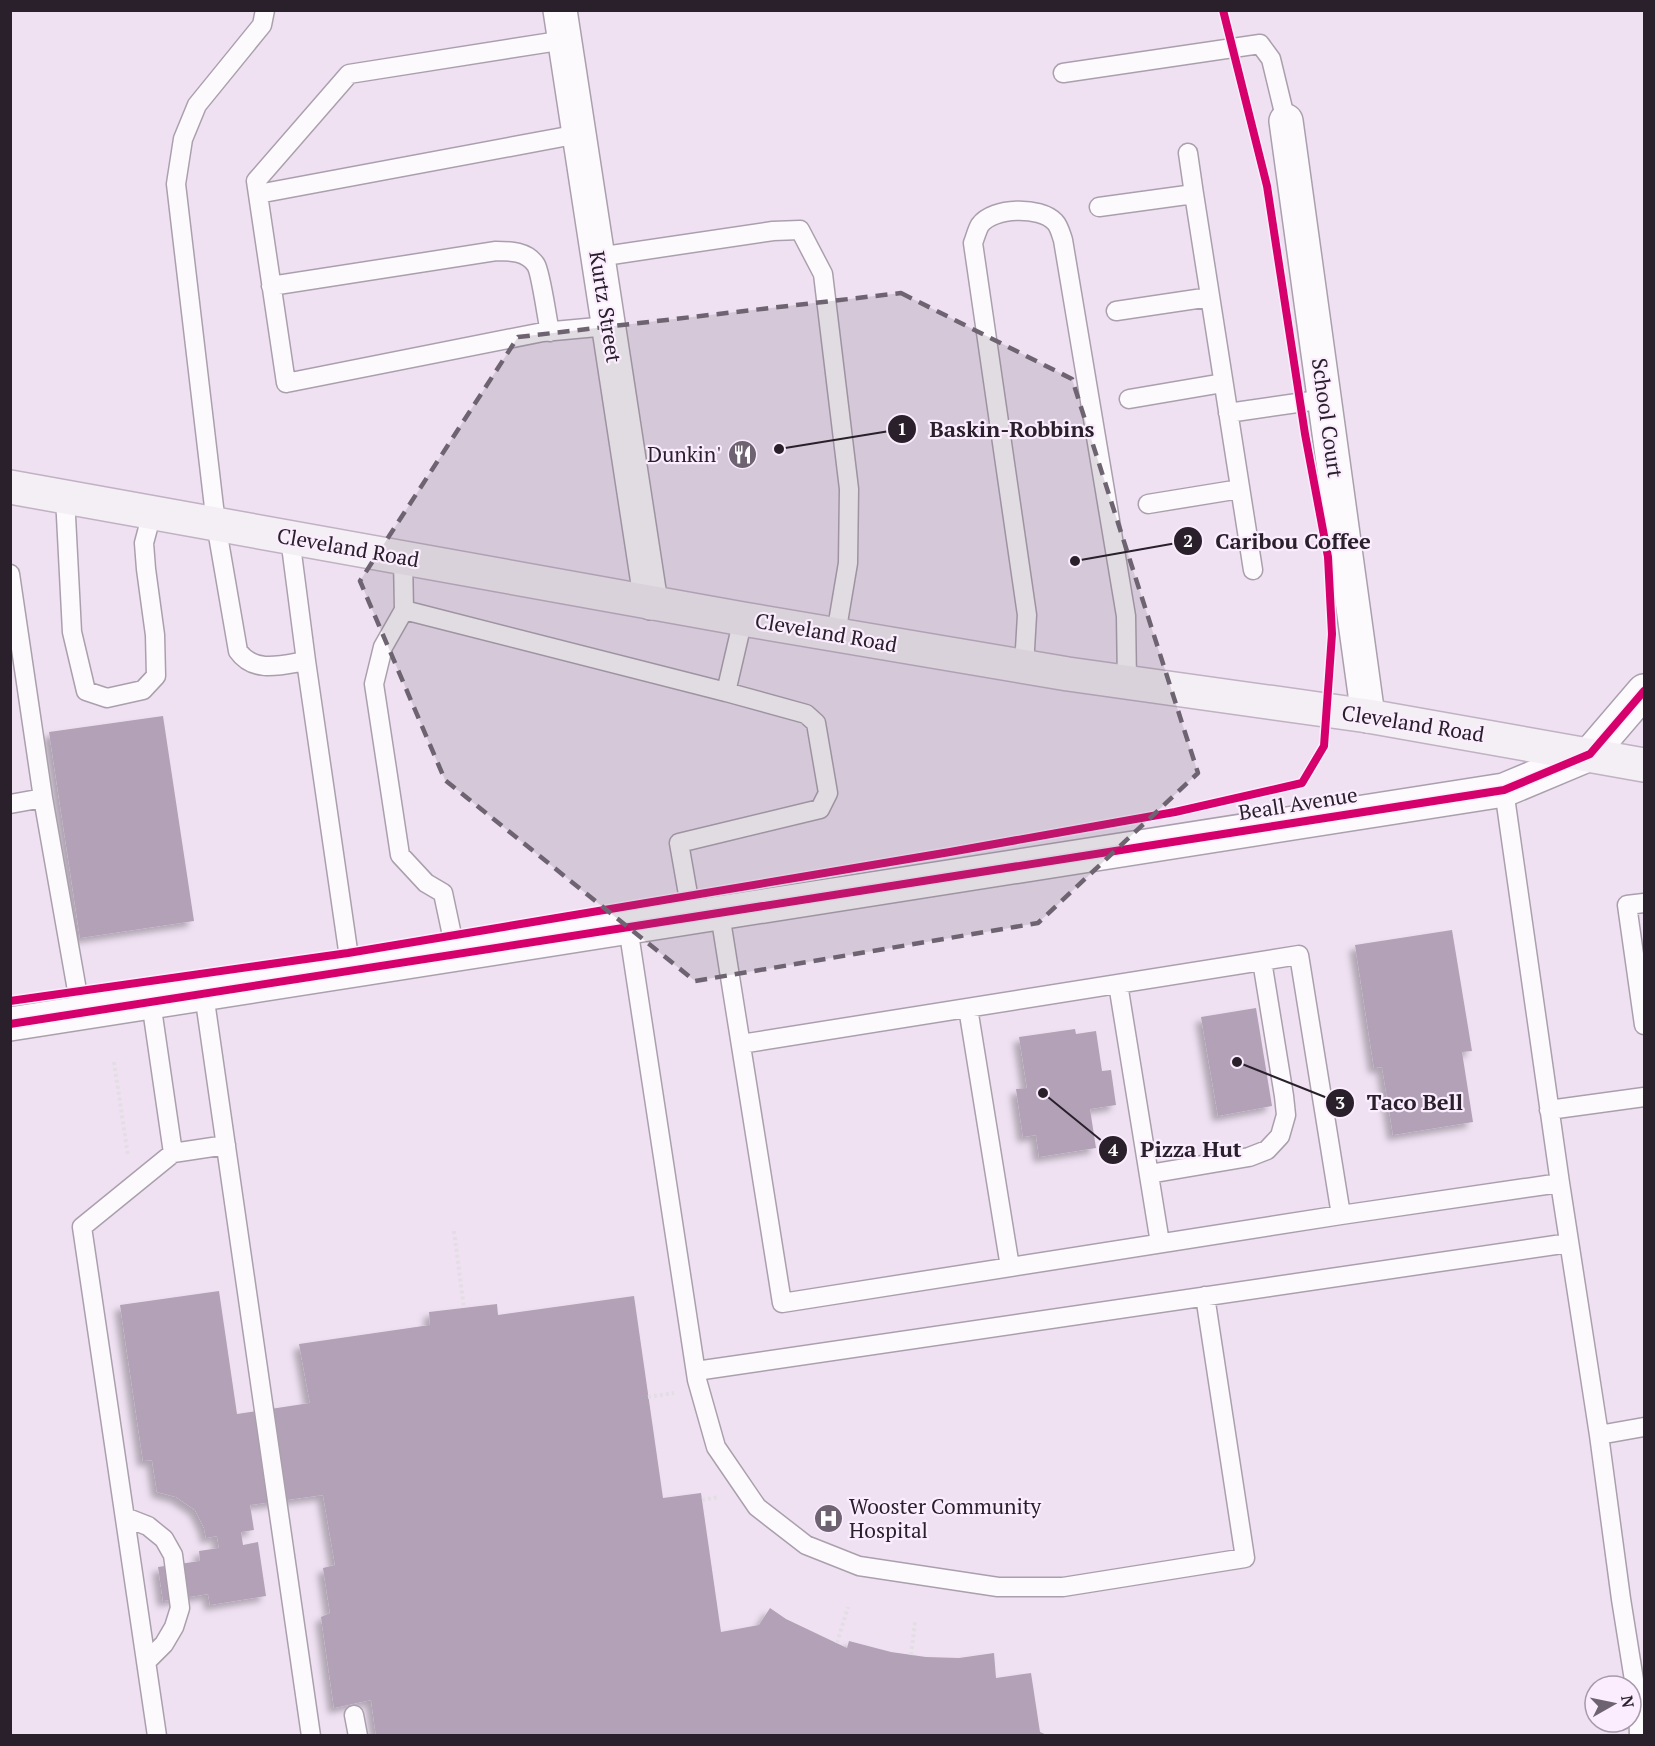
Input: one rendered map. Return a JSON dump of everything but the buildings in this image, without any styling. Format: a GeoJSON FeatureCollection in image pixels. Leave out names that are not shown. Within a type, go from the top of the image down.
{"type":"FeatureCollection","features":[{"type":"Feature","properties":{"kind":"main road","name":"Cleveland Road"},"geometry":{"type":"LineString","coordinates":[[10,487],[743,619],[1127,682],[1368,716],[1644,765]]}},
{"type":"Feature","properties":{"kind":"street","name":"Kurtz Street"},"geometry":{"type":"LineString","coordinates":[[562,25],[651,603]]}},
{"type":"Feature","properties":{"kind":"street","name":"School Court"},"geometry":{"type":"LineString","coordinates":[[1286,120],[1368,716]]}},
{"type":"Feature","properties":{"kind":"street"},"geometry":{"type":"LineString","coordinates":[[1590,754],[1644,691]]}},
{"type":"Feature","properties":{"kind":"street","name":"Beall Avenue"},"geometry":{"type":"LineString","coordinates":[[10,1024],[1504,790],[1590,754]]}},
{"type":"Feature","properties":{"kind":"lane"},"geometry":{"type":"LineString","coordinates":[[265,10],[262,25],[197,105],[183,139],[176,184],[216,524],[238,651],[245,660],[257,665],[272,667],[306,661]]}},
{"type":"Feature","properties":{"kind":"lane"},"geometry":{"type":"LineString","coordinates":[[562,25],[349,74],[256,181],[271,286],[286,383],[550,332],[608,326]]}},
{"type":"Feature","properties":{"kind":"lane"},"geometry":{"type":"LineString","coordinates":[[1063,74],[1260,45],[1271,59],[1286,120]]}},
{"type":"Feature","properties":{"kind":"lane"},"geometry":{"type":"LineString","coordinates":[[258,194],[579,134]]}},
{"type":"Feature","properties":{"kind":"lane"},"geometry":{"type":"LineString","coordinates":[[1188,153],[1252,570]]}},
{"type":"Feature","properties":{"kind":"lane"},"geometry":{"type":"LineString","coordinates":[[1099,207],[1194,194]]}},
{"type":"Feature","properties":{"kind":"lane"},"geometry":{"type":"LineString","coordinates":[[1024,666],[1027,615],[972,243],[981,224],[1002,213],[1024,210],[1045,214],[1057,223],[1064,240],[1126,616],[1127,682]]}},
{"type":"Feature","properties":{"kind":"lane"},"geometry":{"type":"LineString","coordinates":[[598,257],[773,231],[800,230],[823,274],[849,489],[848,563],[836,634]]}},
{"type":"Feature","properties":{"kind":"lane"},"geometry":{"type":"LineString","coordinates":[[271,286],[513,250],[525,255],[536,265],[550,332]]}},
{"type":"Feature","properties":{"kind":"lane"},"geometry":{"type":"LineString","coordinates":[[1116,311],[1210,297]]}},
{"type":"Feature","properties":{"kind":"lane"},"geometry":{"type":"LineString","coordinates":[[1129,399],[1223,383]]}},
{"type":"Feature","properties":{"kind":"lane"},"geometry":{"type":"LineString","coordinates":[[1228,413],[1325,399]]}},
{"type":"Feature","properties":{"kind":"lane"},"geometry":{"type":"LineString","coordinates":[[1148,504],[1240,489]]}},
{"type":"Feature","properties":{"kind":"lane"},"geometry":{"type":"LineString","coordinates":[[64,497],[72,632],[86,691],[107,698],[143,690],[156,676],[155,635],[144,543],[152,513]]}},
{"type":"Feature","properties":{"kind":"lane"},"geometry":{"type":"LineString","coordinates":[[290,538],[351,971]]}},
{"type":"Feature","properties":{"kind":"lane"},"geometry":{"type":"LineString","coordinates":[[403,558],[404,610],[383,647],[374,684],[400,855],[426,884],[443,893],[456,954]]}},
{"type":"Feature","properties":{"kind":"lane"},"geometry":{"type":"LineString","coordinates":[[10,574],[43,798],[81,1013]]}},
{"type":"Feature","properties":{"kind":"lane"},"geometry":{"type":"LineString","coordinates":[[404,610],[726,692],[806,714],[816,723],[828,793],[820,809],[679,843],[706,916],[741,1044],[782,1303],[1560,1183]]}},
{"type":"Feature","properties":{"kind":"lane"},"geometry":{"type":"LineString","coordinates":[[726,692],[743,619]]}},
{"type":"Feature","properties":{"kind":"lane"},"geometry":{"type":"LineString","coordinates":[[1504,790],[1549,1110],[1638,1705],[1639,1736]]}},
{"type":"Feature","properties":{"kind":"lane"},"geometry":{"type":"LineString","coordinates":[[10,804],[43,798]]}},
{"type":"Feature","properties":{"kind":"lane"},"geometry":{"type":"LineString","coordinates":[[1644,903],[1627,905],[1644,1025]]}},
{"type":"Feature","properties":{"kind":"lane"},"geometry":{"type":"LineString","coordinates":[[628,927],[696,1371],[716,1447],[757,1507],[806,1545],[860,1566],[998,1587],[1063,1587],[1245,1558],[1205,1296]]}},
{"type":"Feature","properties":{"kind":"lane"},"geometry":{"type":"LineString","coordinates":[[741,1044],[1299,955],[1341,1215]]}},
{"type":"Feature","properties":{"kind":"lane"},"geometry":{"type":"LineString","coordinates":[[1149,1174],[1250,1157],[1267,1149],[1280,1136],[1286,1115],[1262,961]]}},
{"type":"Feature","properties":{"kind":"lane"},"geometry":{"type":"LineString","coordinates":[[1118,984],[1160,1243]]}},
{"type":"Feature","properties":{"kind":"lane"},"geometry":{"type":"LineString","coordinates":[[204,994],[311,1736]]}},
{"type":"Feature","properties":{"kind":"lane"},"geometry":{"type":"LineString","coordinates":[[151,1002],[173,1153]]}},
{"type":"Feature","properties":{"kind":"lane"},"geometry":{"type":"LineString","coordinates":[[968,1008],[1010,1267]]}},
{"type":"Feature","properties":{"kind":"lane"},"geometry":{"type":"LineString","coordinates":[[1549,1110],[1644,1097]]}},
{"type":"Feature","properties":{"kind":"lane"},"geometry":{"type":"LineString","coordinates":[[157,1736],[82,1227],[173,1153],[226,1145]]}},
{"type":"Feature","properties":{"kind":"lane"},"geometry":{"type":"LineString","coordinates":[[696,1371],[1569,1243]]}},
{"type":"Feature","properties":{"kind":"lane"},"geometry":{"type":"LineString","coordinates":[[1599,1435],[1644,1426]]}},
{"type":"Feature","properties":{"kind":"lane"},"geometry":{"type":"LineString","coordinates":[[125,1517],[148,1526],[164,1539],[173,1555],[180,1608],[174,1627],[164,1644],[146,1662]]}},
{"type":"Feature","properties":{"kind":"lane"},"geometry":{"type":"LineString","coordinates":[[354,1715],[358,1736]]}},
{"type":"Feature","properties":{"kind":"path"},"geometry":{"type":"LineString","coordinates":[[114,1062],[128,1158]]}},
{"type":"Feature","properties":{"kind":"path"},"geometry":{"type":"LineString","coordinates":[[454,1231],[464,1308]]}},
{"type":"Feature","properties":{"kind":"path"},"geometry":{"type":"LineString","coordinates":[[648,1397],[678,1393]]}},
{"type":"Feature","properties":{"kind":"path"},"geometry":{"type":"LineString","coordinates":[[702,1500],[720,1497]]}},
{"type":"Feature","properties":{"kind":"path"},"geometry":{"type":"LineString","coordinates":[[837,1643],[848,1607]]}},
{"type":"Feature","properties":{"kind":"path"},"geometry":{"type":"LineString","coordinates":[[911,1655],[915,1622]]}},
{"type":"Feature","properties":{"kind":"highlighted area"},"geometry":{"type":"Polygon","coordinates":[[[901,293],[1072,379],[1198,773],[1038,923],[695,981],[445,780],[360,581],[518,337],[901,293]]]}},
{"type":"Feature","properties":{"kind":"cycle path"},"geometry":{"type":"LineString","coordinates":[[10,1001],[348,953],[950,852],[1175,812],[1302,783],[1324,746],[1332,634],[1328,557],[1305,434],[1267,186],[1223,10]]}},
{"type":"Feature","properties":{"kind":"cycle path"},"geometry":{"type":"LineString","coordinates":[[10,1024],[1504,790],[1590,754],[1644,691]]}},
{"type":"Feature","properties":{"kind":"place","name":"Baskin-Robbins"},"geometry":{"type":"Point","coordinates":[779,449]}},
{"type":"Feature","properties":{"kind":"place","name":"Dunkin'"},"geometry":{"type":"Point","coordinates":[742,455]}},
{"type":"Feature","properties":{"kind":"place","name":"Caribou Coffee"},"geometry":{"type":"Point","coordinates":[1075,561]}},
{"type":"Feature","properties":{"kind":"place","name":"Taco Bell"},"geometry":{"type":"Point","coordinates":[1237,1062]}},
{"type":"Feature","properties":{"kind":"place","name":"Pizza Hut"},"geometry":{"type":"Point","coordinates":[1043,1093]}},
{"type":"Feature","properties":{"kind":"place","name":"Wooster Community Hospital"},"geometry":{"type":"Point","coordinates":[828,1519]}}]}
